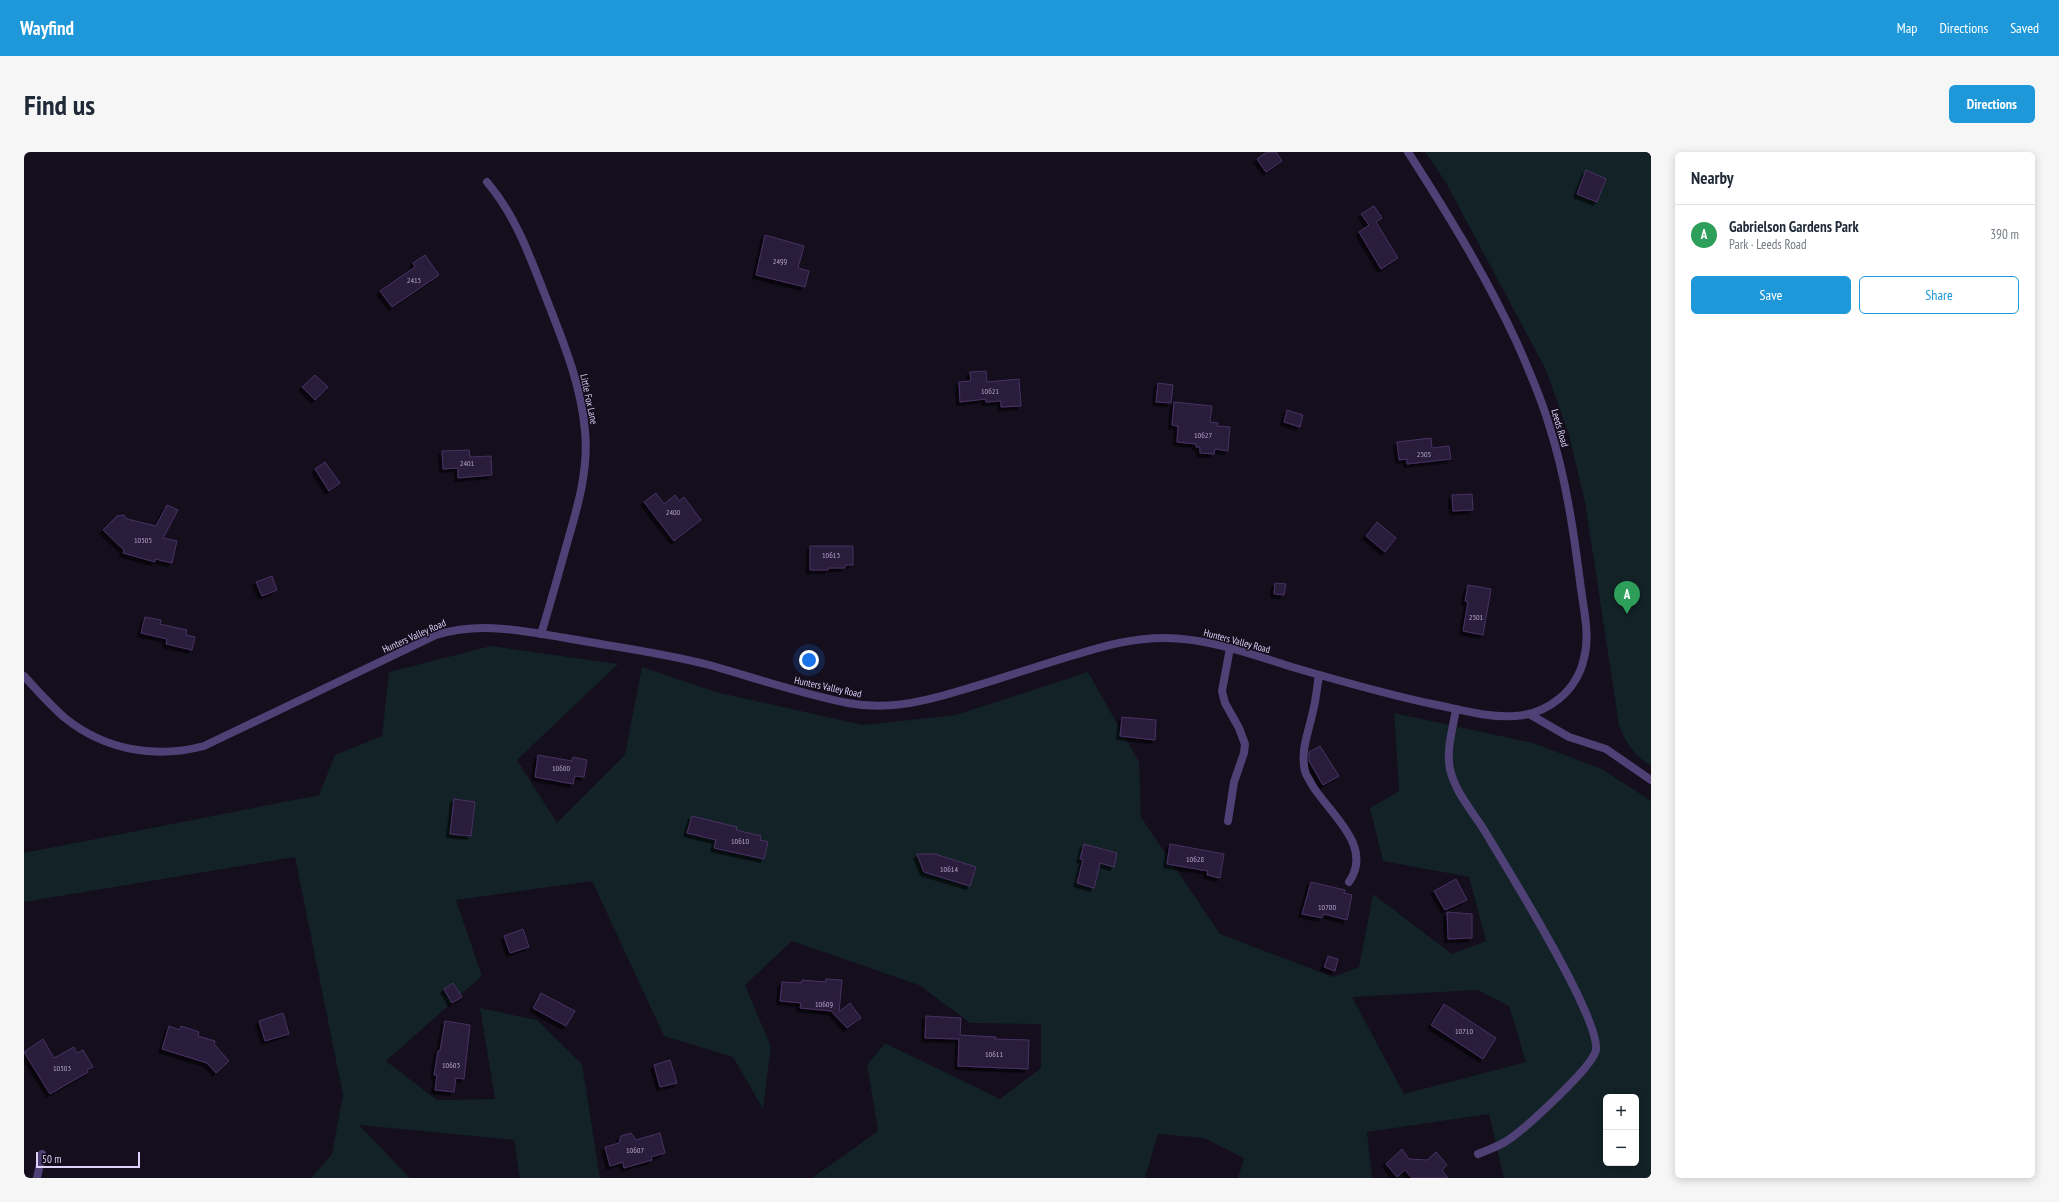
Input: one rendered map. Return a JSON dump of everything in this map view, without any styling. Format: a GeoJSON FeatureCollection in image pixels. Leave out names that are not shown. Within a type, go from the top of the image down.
{"type":"FeatureCollection","features":[{"type":"Feature","properties":{"kind":"street","name":"Leeds Road"},"geometry":{"type":"LineString","coordinates":[[1408,152],[1466,245],[1500,308],[1542,402],[1558,460],[1576,554],[1586,632],[1586,649],[1583,664],[1578,677],[1567,691],[1556,702],[1529,714]]}},
{"type":"Feature","properties":{"kind":"street","name":"Little Fox Lane"},"geometry":{"type":"LineString","coordinates":[[487,182],[513,217],[524,240],[569,358],[579,393],[585,430],[584,475],[573,522],[541,634]]}},
{"type":"Feature","properties":{"kind":"street","name":"Hunters Valley Road"},"geometry":{"type":"LineString","coordinates":[[24,676],[64,717],[83,731],[103,741],[124,748],[145,752],[166,753],[204,746],[442,633],[474,626],[493,627],[541,634],[668,656],[710,666],[803,693],[853,704],[898,706],[935,698],[1117,642],[1167,638],[1196,641],[1230,648],[1319,675],[1417,701],[1490,715],[1513,716],[1529,714]]}},
{"type":"Feature","properties":{"kind":"street"},"geometry":{"type":"LineString","coordinates":[[1228,821],[1234,782],[1244,753],[1245,744],[1240,728],[1225,703],[1222,691],[1230,648]]}},
{"type":"Feature","properties":{"kind":"street"},"geometry":{"type":"LineString","coordinates":[[1319,675],[1314,711],[1303,758],[1306,773],[1319,795],[1350,836],[1358,856],[1356,872],[1349,882]]}},
{"type":"Feature","properties":{"kind":"street"},"geometry":{"type":"LineString","coordinates":[[1456,709],[1448,755],[1450,770],[1461,796],[1512,877],[1574,988],[1595,1037],[1596,1051],[1587,1064],[1542,1112],[1505,1142],[1478,1154]]}},
{"type":"Feature","properties":{"kind":"street"},"geometry":{"type":"LineString","coordinates":[[1529,714],[1569,737],[1606,749],[1651,780]]}},
{"type":"Feature","properties":{"kind":"street"},"geometry":{"type":"LineString","coordinates":[[37,1178],[42,1154]]}},
{"type":"Feature","properties":{"kind":"shaded area"},"geometry":{"type":"Polygon","coordinates":[[[1425,152],[1651,152],[1651,766],[1631,748],[1619,725],[1585,502],[1569,435],[1546,370],[1445,181],[1425,152]]]}},
{"type":"Feature","properties":{"kind":"shaded area"},"geometry":{"type":"Polygon","coordinates":[[[491,646],[618,664],[517,760],[557,823],[625,755],[642,667],[716,692],[863,725],[956,715],[1088,672],[1139,762],[1141,817],[1220,934],[1333,977],[1359,967],[1373,894],[1452,954],[1486,941],[1469,877],[1383,861],[1370,808],[1399,791],[1394,713],[1533,743],[1602,769],[1651,801],[1651,1178],[1504,1178],[1489,1114],[1367,1132],[1372,1178],[1238,1178],[1244,1158],[1204,1138],[1158,1134],[1145,1178],[812,1178],[878,1131],[867,1065],[885,1043],[1000,1099],[1041,1068],[1041,1024],[970,1023],[919,985],[792,941],[745,985],[771,1047],[763,1109],[733,1057],[664,1036],[592,881],[456,900],[482,976],[386,1061],[437,1100],[495,1099],[480,1008],[537,1020],[582,1064],[600,1178],[520,1178],[514,1140],[359,1125],[410,1178],[311,1178],[332,1154],[343,1095],[295,857],[24,902],[24,853],[319,795],[335,755],[382,736],[389,672],[491,646]],[[1477,990],[1352,997],[1404,1094],[1526,1062],[1509,1006],[1477,990]]]}},
{"type":"Feature","properties":{"kind":"building"},"geometry":{"type":"Polygon","coordinates":[[[1267,152],[1276,152],[1282,161],[1266,172],[1257,159],[1267,152]]]}},
{"type":"Feature","properties":{"kind":"building"},"geometry":{"type":"Polygon","coordinates":[[[1586,170],[1606,179],[1597,202],[1577,194],[1586,170]]]}},
{"type":"Feature","properties":{"kind":"building"},"geometry":{"type":"Polygon","coordinates":[[[1374,206],[1382,218],[1376,222],[1398,258],[1381,269],[1359,232],[1369,225],[1361,214],[1374,206]]]}},
{"type":"Feature","properties":{"kind":"building"},"geometry":{"type":"Polygon","coordinates":[[[765,235],[804,246],[798,268],[809,271],[805,287],[756,275],[765,235]]]}},
{"type":"Feature","properties":{"kind":"building"},"geometry":{"type":"Polygon","coordinates":[[[425,255],[439,275],[392,307],[380,291],[415,267],[413,263],[425,255]]]}},
{"type":"Feature","properties":{"kind":"building"},"geometry":{"type":"Polygon","coordinates":[[[986,371],[987,382],[1019,379],[1021,406],[1001,407],[1001,401],[986,402],[986,399],[960,402],[959,382],[971,381],[970,372],[986,371]]]}},
{"type":"Feature","properties":{"kind":"building"},"geometry":{"type":"Polygon","coordinates":[[[315,375],[328,387],[315,400],[302,387],[315,375]]]}},
{"type":"Feature","properties":{"kind":"building"},"geometry":{"type":"Polygon","coordinates":[[[1158,383],[1173,385],[1171,403],[1156,402],[1158,383]]]}},
{"type":"Feature","properties":{"kind":"building"},"geometry":{"type":"Polygon","coordinates":[[[1174,402],[1212,406],[1210,422],[1218,423],[1217,426],[1230,427],[1228,451],[1215,449],[1214,454],[1200,453],[1200,447],[1196,447],[1196,444],[1177,442],[1178,426],[1172,425],[1174,402]]]}},
{"type":"Feature","properties":{"kind":"building"},"geometry":{"type":"Polygon","coordinates":[[[1287,410],[1303,415],[1300,427],[1284,422],[1287,410]]]}},
{"type":"Feature","properties":{"kind":"building"},"geometry":{"type":"Polygon","coordinates":[[[1431,438],[1432,448],[1449,446],[1451,459],[1407,464],[1407,459],[1399,460],[1397,442],[1431,438]]]}},
{"type":"Feature","properties":{"kind":"building"},"geometry":{"type":"Polygon","coordinates":[[[469,450],[470,457],[491,456],[492,475],[458,478],[458,468],[443,469],[442,451],[469,450]]]}},
{"type":"Feature","properties":{"kind":"building"},"geometry":{"type":"Polygon","coordinates":[[[325,462],[340,483],[329,491],[315,469],[325,462]]]}},
{"type":"Feature","properties":{"kind":"building"},"geometry":{"type":"Polygon","coordinates":[[[656,493],[664,504],[675,495],[679,501],[684,497],[701,520],[674,541],[644,502],[656,493]]]}},
{"type":"Feature","properties":{"kind":"building"},"geometry":{"type":"Polygon","coordinates":[[[1472,494],[1473,510],[1453,511],[1452,495],[1472,494]]]}},
{"type":"Feature","properties":{"kind":"building"},"geometry":{"type":"Polygon","coordinates":[[[167,505],[178,510],[163,538],[177,541],[172,563],[155,559],[155,562],[123,553],[124,550],[103,530],[117,516],[124,515],[127,519],[156,526],[167,505]]]}},
{"type":"Feature","properties":{"kind":"building"},"geometry":{"type":"Polygon","coordinates":[[[1377,522],[1396,538],[1385,552],[1366,536],[1377,522]]]}},
{"type":"Feature","properties":{"kind":"building"},"geometry":{"type":"Polygon","coordinates":[[[810,546],[853,546],[853,565],[845,565],[845,568],[828,568],[828,570],[810,570],[810,546]]]}},
{"type":"Feature","properties":{"kind":"building"},"geometry":{"type":"Polygon","coordinates":[[[272,576],[277,590],[262,596],[256,582],[272,576]]]}},
{"type":"Feature","properties":{"kind":"building"},"geometry":{"type":"Polygon","coordinates":[[[1275,583],[1286,584],[1284,595],[1274,594],[1275,583]]]}},
{"type":"Feature","properties":{"kind":"building"},"geometry":{"type":"Polygon","coordinates":[[[1468,585],[1491,589],[1483,635],[1463,631],[1468,602],[1465,601],[1468,585]]]}},
{"type":"Feature","properties":{"kind":"building"},"geometry":{"type":"Polygon","coordinates":[[[145,617],[161,620],[160,624],[187,630],[186,635],[195,637],[192,650],[166,644],[167,639],[141,633],[145,617]]]}},
{"type":"Feature","properties":{"kind":"building"},"geometry":{"type":"Polygon","coordinates":[[[1122,717],[1156,720],[1155,740],[1120,736],[1122,717]]]}},
{"type":"Feature","properties":{"kind":"building"},"geometry":{"type":"Polygon","coordinates":[[[1320,746],[1339,776],[1323,785],[1309,761],[1309,752],[1320,746]]]}},
{"type":"Feature","properties":{"kind":"building"},"geometry":{"type":"Polygon","coordinates":[[[538,755],[572,761],[573,757],[587,760],[584,777],[575,776],[573,784],[535,777],[538,755]]]}},
{"type":"Feature","properties":{"kind":"building"},"geometry":{"type":"Polygon","coordinates":[[[454,799],[475,802],[471,836],[450,834],[454,799]]]}},
{"type":"Feature","properties":{"kind":"building"},"geometry":{"type":"Polygon","coordinates":[[[692,816],[737,827],[736,830],[761,836],[760,840],[768,842],[764,859],[714,848],[716,840],[687,833],[692,816]]]}},
{"type":"Feature","properties":{"kind":"building"},"geometry":{"type":"Polygon","coordinates":[[[1084,844],[1117,853],[1114,867],[1100,863],[1094,888],[1077,883],[1083,860],[1080,859],[1084,844]]]}},
{"type":"Feature","properties":{"kind":"building"},"geometry":{"type":"Polygon","coordinates":[[[1170,844],[1224,854],[1220,878],[1207,875],[1208,871],[1167,864],[1170,844]]]}},
{"type":"Feature","properties":{"kind":"building"},"geometry":{"type":"Polygon","coordinates":[[[917,854],[935,854],[976,867],[970,886],[924,872],[917,854]]]}},
{"type":"Feature","properties":{"kind":"building"},"geometry":{"type":"Polygon","coordinates":[[[1456,879],[1467,900],[1445,910],[1434,891],[1456,879]]]}},
{"type":"Feature","properties":{"kind":"building"},"geometry":{"type":"Polygon","coordinates":[[[1311,882],[1345,890],[1344,893],[1352,895],[1347,920],[1324,914],[1322,918],[1302,914],[1311,882]]]}},
{"type":"Feature","properties":{"kind":"building"},"geometry":{"type":"Polygon","coordinates":[[[1447,912],[1472,914],[1472,938],[1448,939],[1447,912]]]}},
{"type":"Feature","properties":{"kind":"building"},"geometry":{"type":"Polygon","coordinates":[[[523,929],[529,947],[510,953],[504,936],[523,929]]]}},
{"type":"Feature","properties":{"kind":"building"},"geometry":{"type":"Polygon","coordinates":[[[1328,956],[1338,959],[1335,971],[1324,967],[1328,956]]]}},
{"type":"Feature","properties":{"kind":"building"},"geometry":{"type":"Polygon","coordinates":[[[826,979],[842,980],[839,1012],[850,1003],[861,1018],[847,1028],[831,1011],[800,1008],[801,1003],[780,1001],[782,982],[801,983],[802,980],[826,982],[826,979]]]}},
{"type":"Feature","properties":{"kind":"building"},"geometry":{"type":"Polygon","coordinates":[[[453,983],[462,997],[452,1003],[444,989],[453,983]]]}},
{"type":"Feature","properties":{"kind":"building"},"geometry":{"type":"Polygon","coordinates":[[[541,993],[575,1011],[566,1026],[533,1008],[541,993]]]}},
{"type":"Feature","properties":{"kind":"building"},"geometry":{"type":"Polygon","coordinates":[[[1444,1004],[1496,1038],[1483,1059],[1431,1025],[1444,1004]]]}},
{"type":"Feature","properties":{"kind":"building"},"geometry":{"type":"Polygon","coordinates":[[[283,1013],[289,1034],[265,1041],[259,1021],[283,1013]]]}},
{"type":"Feature","properties":{"kind":"building"},"geometry":{"type":"Polygon","coordinates":[[[926,1016],[961,1018],[960,1035],[996,1037],[995,1039],[1029,1040],[1028,1069],[958,1066],[959,1039],[925,1038],[926,1016]]]}},
{"type":"Feature","properties":{"kind":"building"},"geometry":{"type":"Polygon","coordinates":[[[445,1021],[470,1025],[464,1079],[456,1078],[454,1092],[435,1090],[437,1075],[434,1075],[445,1021]]]}},
{"type":"Feature","properties":{"kind":"building"},"geometry":{"type":"Polygon","coordinates":[[[169,1026],[180,1030],[181,1026],[199,1032],[198,1036],[215,1041],[214,1044],[229,1061],[216,1073],[207,1063],[162,1049],[169,1026]]]}},
{"type":"Feature","properties":{"kind":"building"},"geometry":{"type":"Polygon","coordinates":[[[43,1039],[54,1058],[74,1047],[77,1053],[83,1050],[93,1067],[87,1070],[88,1072],[50,1094],[24,1052],[43,1039]]]}},
{"type":"Feature","properties":{"kind":"building"},"geometry":{"type":"Polygon","coordinates":[[[670,1060],[677,1083],[660,1087],[654,1065],[670,1060]]]}},
{"type":"Feature","properties":{"kind":"building"},"geometry":{"type":"Polygon","coordinates":[[[631,1133],[636,1140],[660,1133],[665,1153],[651,1157],[652,1160],[624,1168],[623,1162],[610,1166],[605,1147],[619,1143],[621,1136],[631,1133]]]}},
{"type":"Feature","properties":{"kind":"building"},"geometry":{"type":"Polygon","coordinates":[[[1402,1149],[1409,1159],[1427,1160],[1436,1152],[1447,1165],[1442,1170],[1448,1178],[1412,1178],[1405,1170],[1397,1177],[1386,1164],[1402,1149]]]}},
{"type":"Feature","properties":{"kind":"place","name":"Gabrielson Gardens Park"},"geometry":{"type":"Point","coordinates":[1627,614]}}]}
